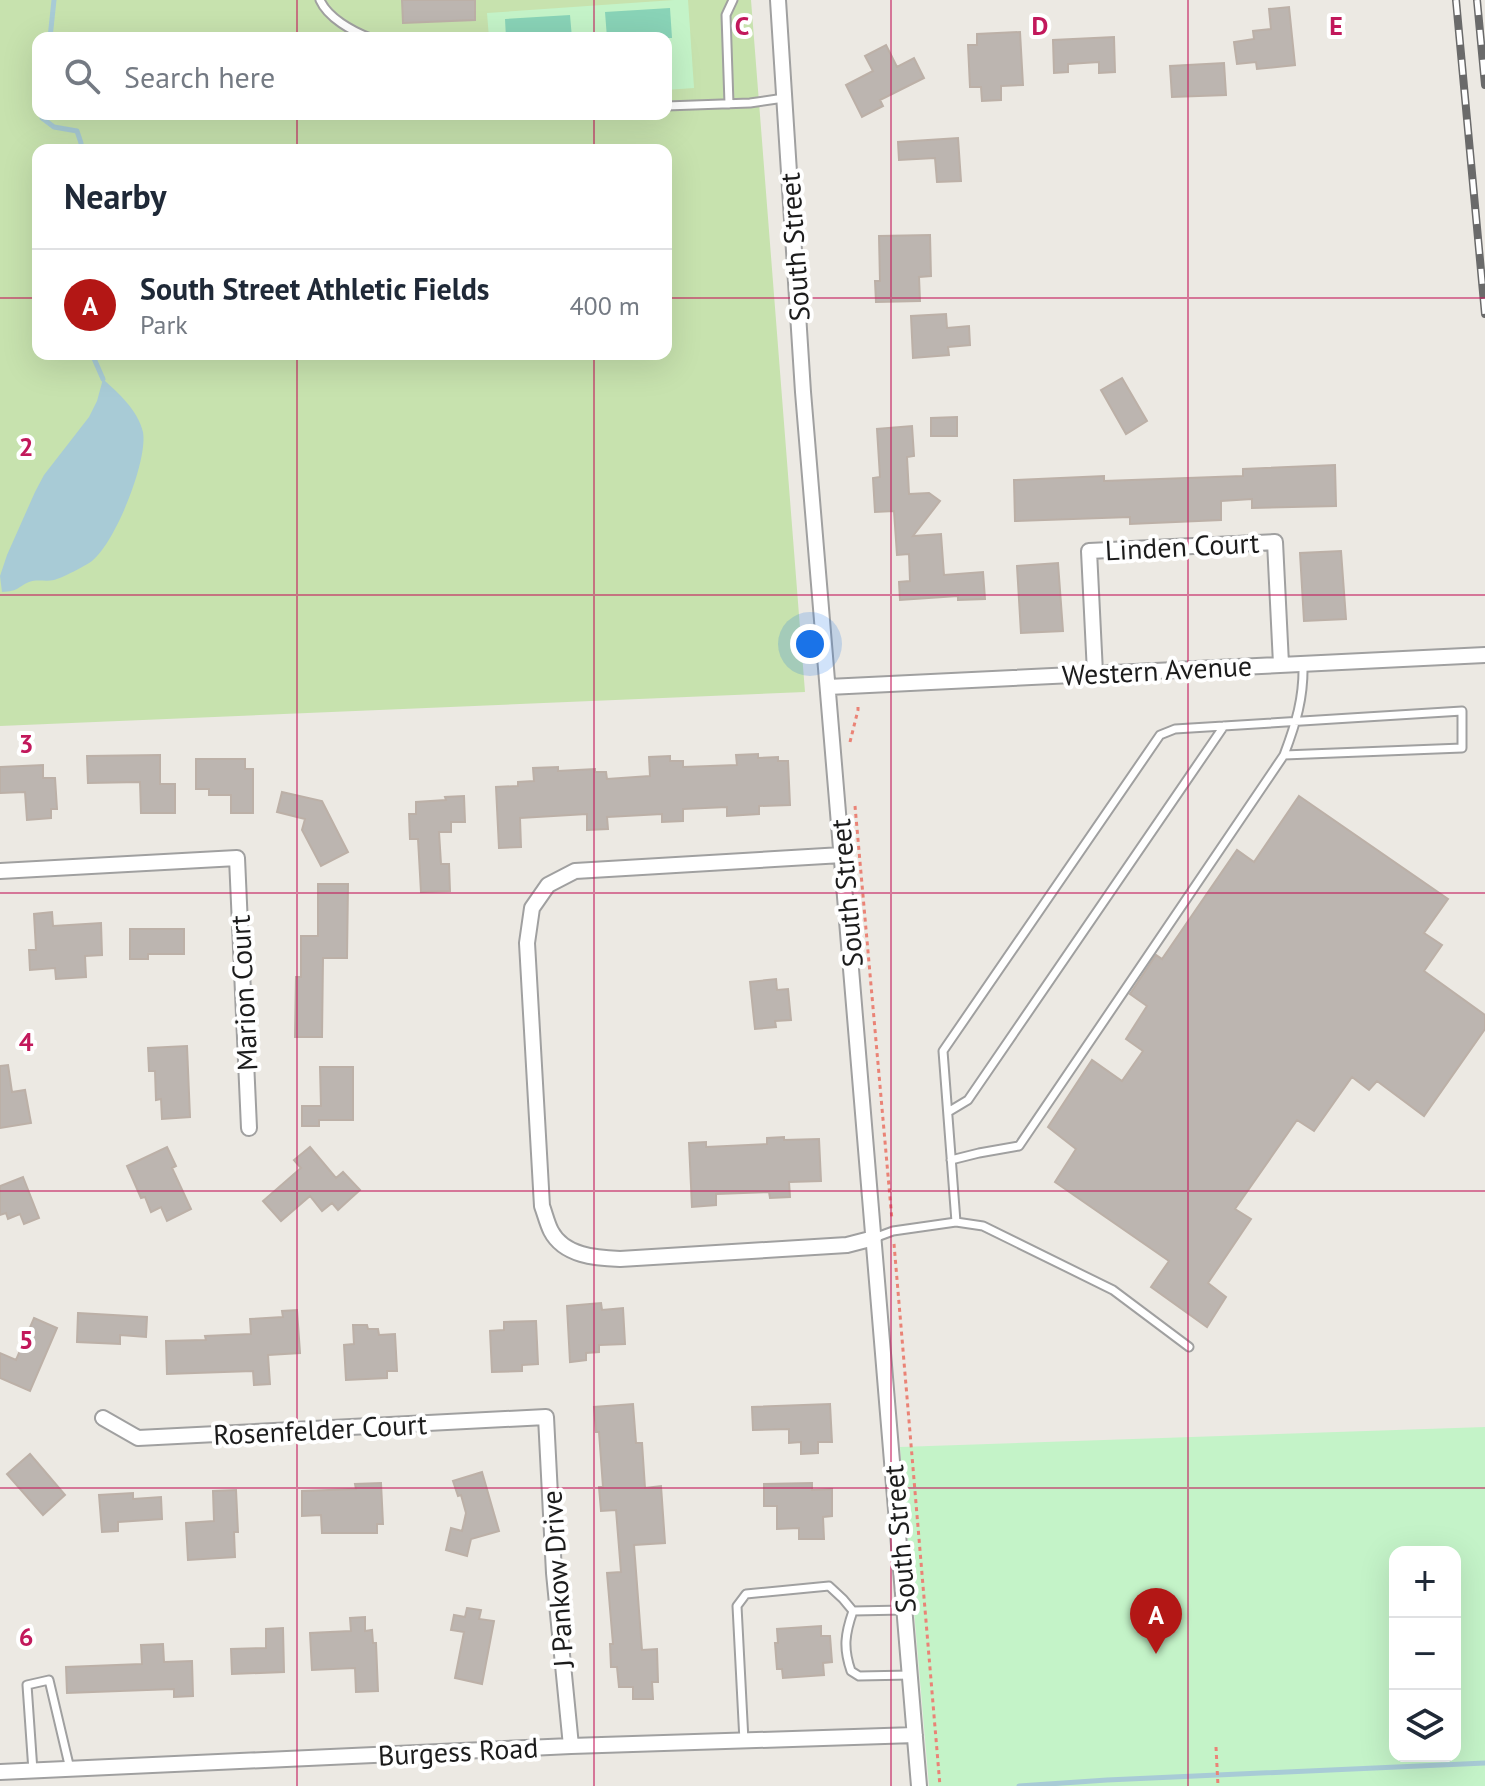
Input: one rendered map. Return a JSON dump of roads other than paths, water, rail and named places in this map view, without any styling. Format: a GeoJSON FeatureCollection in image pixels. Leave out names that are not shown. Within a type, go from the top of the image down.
{"type":"FeatureCollection","features":[{"type":"Feature","properties":{"kind":"street","name":"South Street"},"geometry":{"type":"LineString","coordinates":[[778,0],[803,392],[919,1786]]}},
{"type":"Feature","properties":{"kind":"street","name":"Linden Court"},"geometry":{"type":"LineString","coordinates":[[1095,673],[1089,551],[1105,550],[1275,542],[1281,664]]}},
{"type":"Feature","properties":{"kind":"street","name":"Western Avenue"},"geometry":{"type":"LineString","coordinates":[[828,687],[1485,655]]}},
{"type":"Feature","properties":{"kind":"street"},"geometry":{"type":"LineString","coordinates":[[842,855],[575,871],[548,885],[532,908],[527,943],[542,1206],[552,1234],[566,1247],[591,1258],[620,1259],[847,1245],[874,1238]]}},
{"type":"Feature","properties":{"kind":"street","name":"Marion Court"},"geometry":{"type":"LineString","coordinates":[[0,871],[237,858],[249,1128]]}},
{"type":"Feature","properties":{"kind":"street","name":"Rosenfelder Court"},"geometry":{"type":"LineString","coordinates":[[103,1418],[138,1438],[542,1417]]}},
{"type":"Feature","properties":{"kind":"street","name":"J Pankow Drive"},"geometry":{"type":"LineString","coordinates":[[542,1417],[546,1417],[554,1573],[571,1746]]}},
{"type":"Feature","properties":{"kind":"street","name":"Burgess Road"},"geometry":{"type":"LineString","coordinates":[[0,1772],[571,1746],[915,1735]]}},
{"type":"Feature","properties":{"kind":"lane"},"geometry":{"type":"LineString","coordinates":[[320,0],[332,16],[356,32]]}},
{"type":"Feature","properties":{"kind":"lane"},"geometry":{"type":"LineString","coordinates":[[729,104],[726,15],[733,0]]}},
{"type":"Feature","properties":{"kind":"lane"},"geometry":{"type":"LineString","coordinates":[[672,106],[784,98]]}},
{"type":"Feature","properties":{"kind":"lane"},"geometry":{"type":"LineString","coordinates":[[951,1160],[1019,1146],[1284,755],[1297,721],[1303,688],[1303,663]]}},
{"type":"Feature","properties":{"kind":"lane"},"geometry":{"type":"LineString","coordinates":[[956,1222],[943,1051],[1160,735],[1175,729],[1462,711],[1462,748],[1284,755]]}},
{"type":"Feature","properties":{"kind":"lane"},"geometry":{"type":"LineString","coordinates":[[948,1112],[968,1100],[1224,726]]}},
{"type":"Feature","properties":{"kind":"lane"},"geometry":{"type":"LineString","coordinates":[[874,1238],[893,1231],[956,1222],[983,1226],[1113,1290],[1189,1347]]}},
{"type":"Feature","properties":{"kind":"lane"},"geometry":{"type":"LineString","coordinates":[[744,1741],[737,1606],[746,1594],[829,1586],[853,1611]]}},
{"type":"Feature","properties":{"kind":"lane"},"geometry":{"type":"LineString","coordinates":[[853,1611],[905,1610]]}},
{"type":"Feature","properties":{"kind":"lane"},"geometry":{"type":"LineString","coordinates":[[853,1611],[845,1633],[846,1658],[851,1671],[859,1676],[911,1675]]}},
{"type":"Feature","properties":{"kind":"lane"},"geometry":{"type":"LineString","coordinates":[[33,1771],[27,1685],[49,1680],[70,1769]]}},
{"type":"Feature","properties":{"kind":"water"},"geometry":{"type":"Polygon","coordinates":[[[103,379],[132,409],[143,432],[140,462],[120,520],[101,551],[89,563],[58,579],[32,581],[15,590],[2,592],[0,576],[35,492],[44,475],[89,417],[103,379]]]}},
{"type":"Feature","properties":{"kind":"waterway"},"geometry":{"type":"LineString","coordinates":[[51,32],[54,0]]}},
{"type":"Feature","properties":{"kind":"waterway"},"geometry":{"type":"LineString","coordinates":[[45,120],[54,127],[77,131],[81,144]]}},
{"type":"Feature","properties":{"kind":"waterway"},"geometry":{"type":"LineString","coordinates":[[95,360],[103,379]]}},
{"type":"Feature","properties":{"kind":"waterway"},"geometry":{"type":"LineString","coordinates":[[1019,1786],[1485,1763]]}},
{"type":"Feature","properties":{"kind":"railway"},"geometry":{"type":"LineString","coordinates":[[1456,0],[1485,314]]}},
{"type":"Feature","properties":{"kind":"railway"},"geometry":{"type":"LineString","coordinates":[[1477,0],[1485,85]]}},
{"type":"Feature","properties":{"kind":"place","name":"South Street Athletic Fields"},"geometry":{"type":"Point","coordinates":[1156,1654]}}]}
